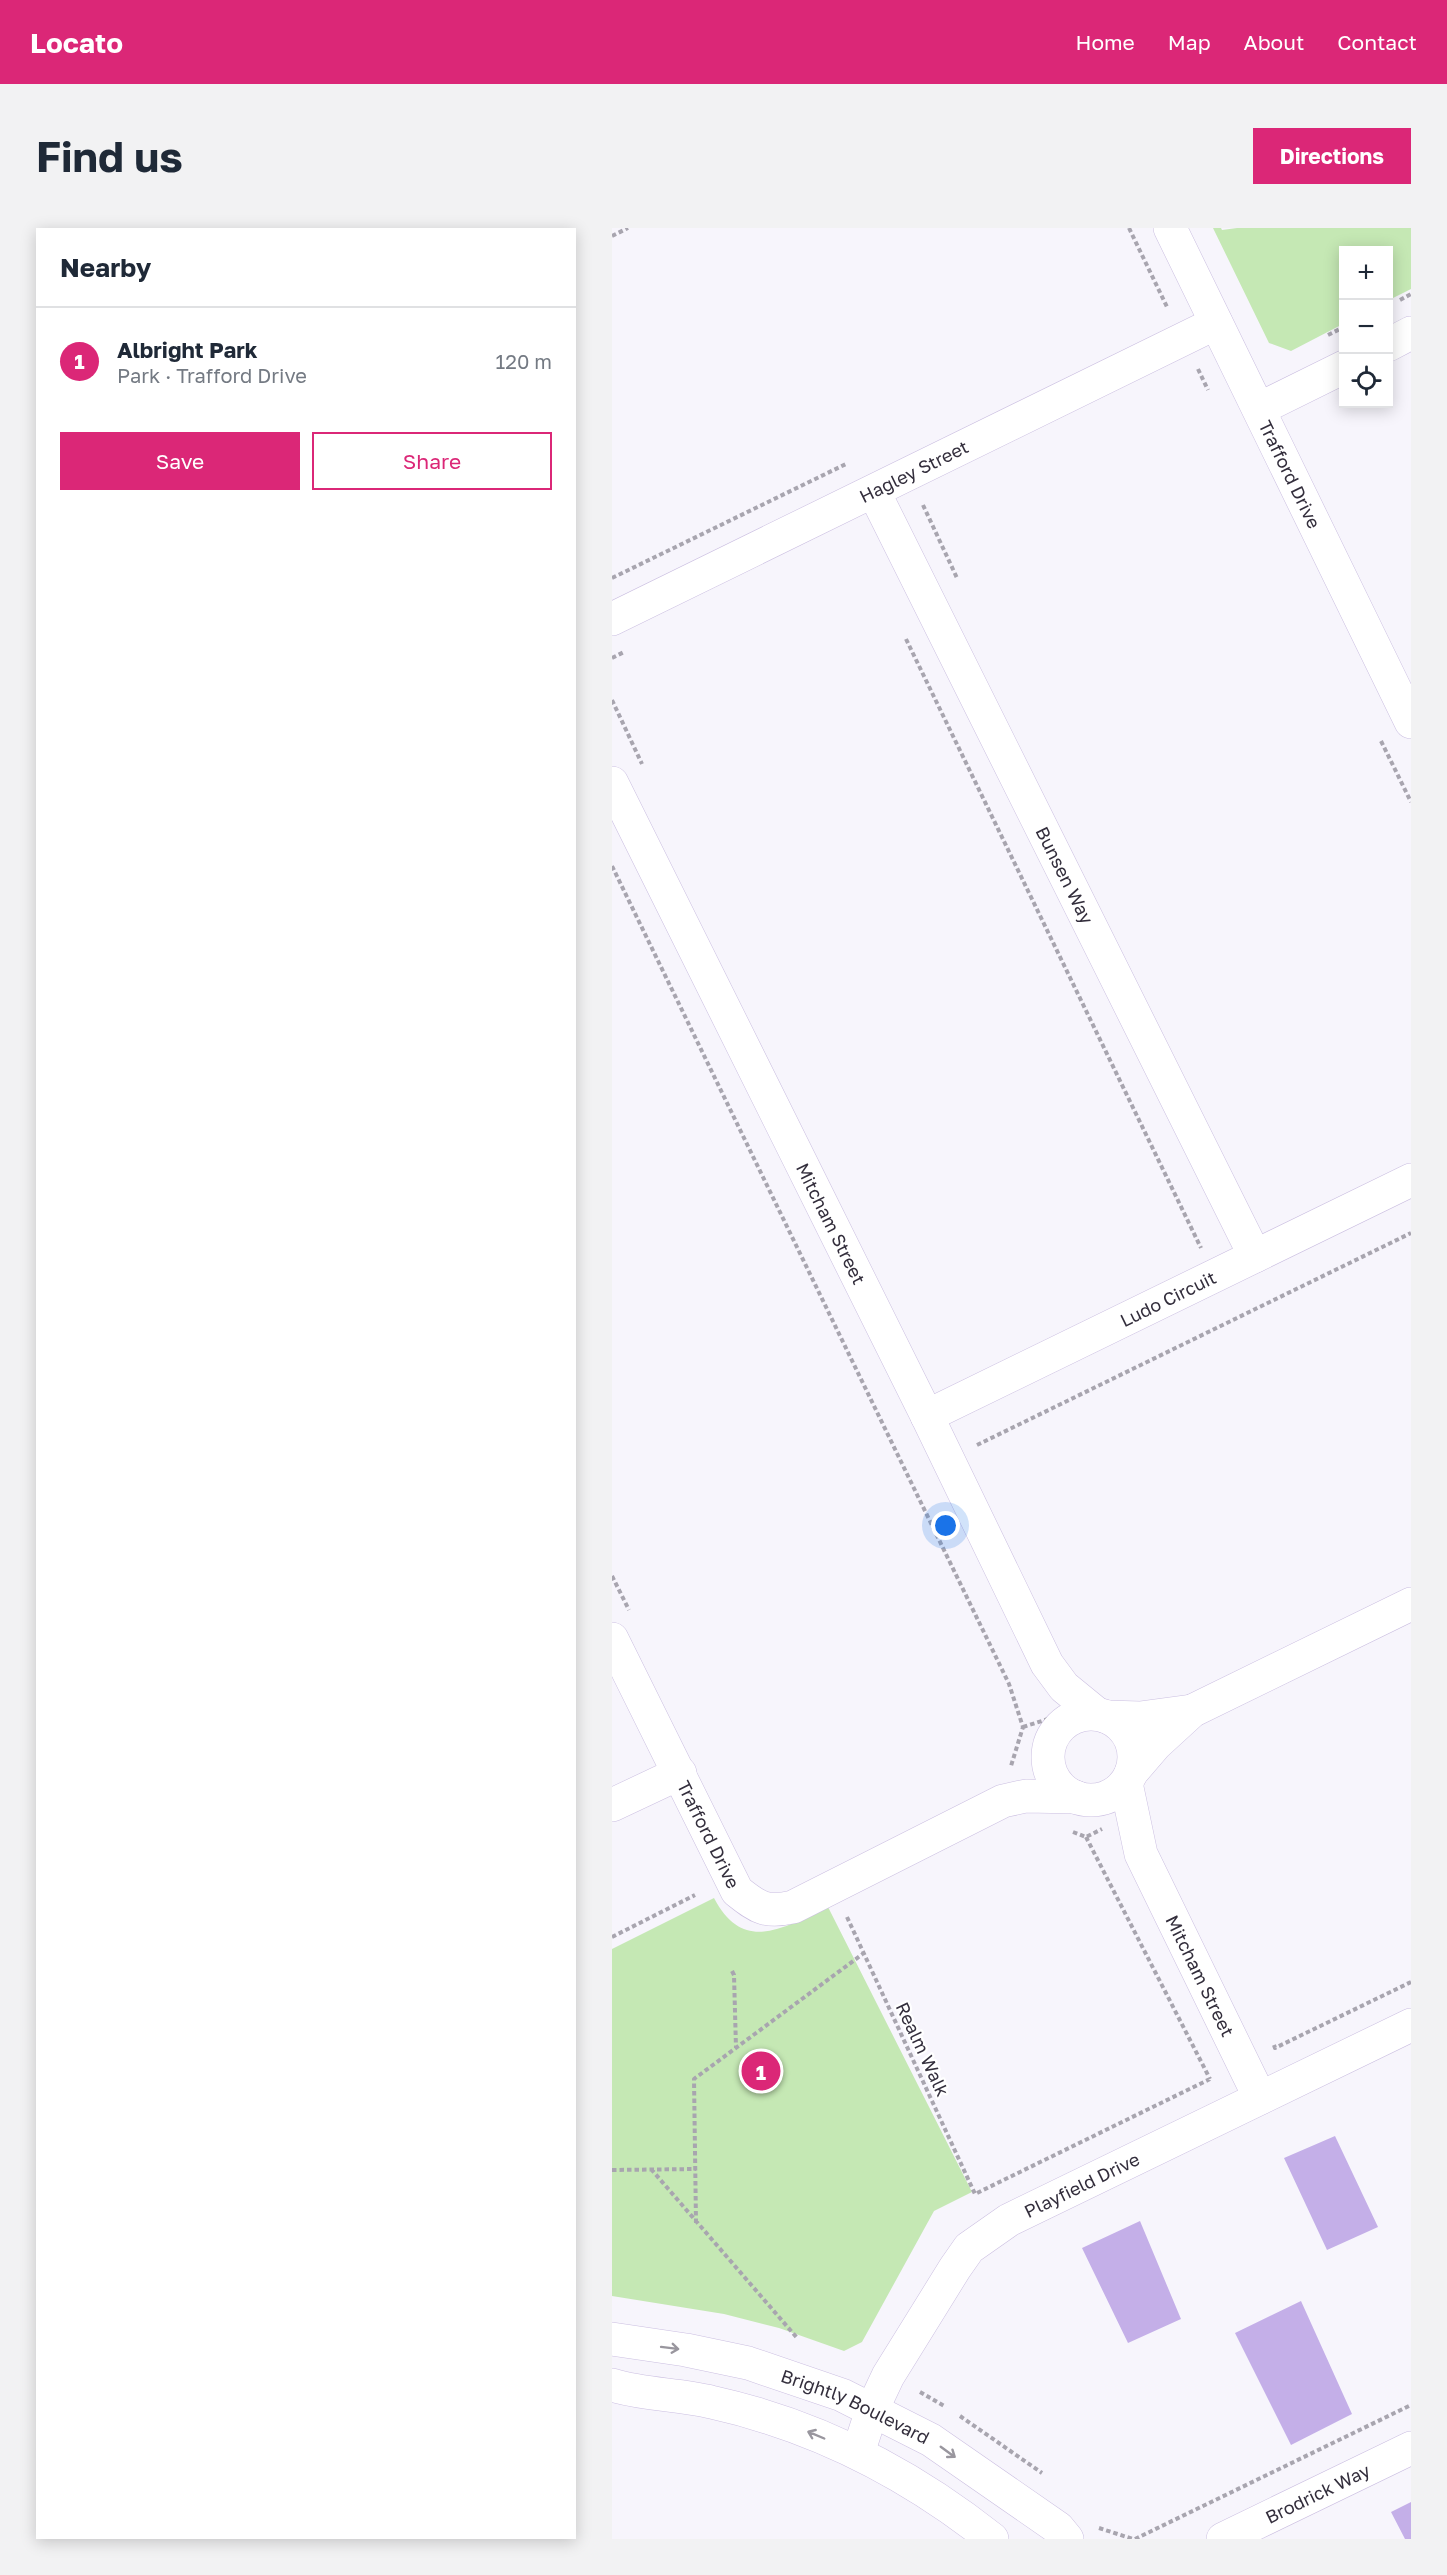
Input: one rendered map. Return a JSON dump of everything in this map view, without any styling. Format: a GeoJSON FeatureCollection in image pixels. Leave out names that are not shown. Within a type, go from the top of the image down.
{"type":"FeatureCollection","features":[{"type":"Feature","properties":{"kind":"street","name":"Trafford Drive"},"geometry":{"type":"LineString","coordinates":[[1170,228],[1411,722]]}},
{"type":"Feature","properties":{"kind":"street","name":"Hagley Street"},"geometry":{"type":"LineString","coordinates":[[612,619],[1216,323]]}},
{"type":"Feature","properties":{"kind":"street"},"geometry":{"type":"LineString","coordinates":[[1393,343],[1411,333]]}},
{"type":"Feature","properties":{"kind":"street"},"geometry":{"type":"LineString","coordinates":[[1259,409],[1339,369]]}},
{"type":"Feature","properties":{"kind":"street","name":"Bunsen Way"},"geometry":{"type":"LineString","coordinates":[[874,492],[1255,1256]]}},
{"type":"Feature","properties":{"kind":"street","name":"Mitcham Street"},"geometry":{"type":"LineString","coordinates":[[612,783],[938,1410],[1047,1664],[1064,1687],[1102,1715]]}},
{"type":"Feature","properties":{"kind":"street","name":"Ludo Circuit"},"geometry":{"type":"LineString","coordinates":[[938,1410],[1411,1180]]}},
{"type":"Feature","properties":{"kind":"street"},"geometry":{"type":"LineString","coordinates":[[1003,1802],[1026,1796],[1081,1798],[1109,1796],[1129,1778],[1156,1744],[1192,1711],[1411,1604]]}},
{"type":"Feature","properties":{"kind":"street","name":"Trafford Drive"},"geometry":{"type":"LineString","coordinates":[[612,1639],[737,1891],[752,1904],[777,1911],[793,1907],[1003,1802]]}},
{"type":"Feature","properties":{"kind":"street","name":"Mitcham Street"},"geometry":{"type":"LineString","coordinates":[[1047,1664],[1053,1717],[1050,1746]]}},
{"type":"Feature","properties":{"kind":"street"},"geometry":{"type":"LineString","coordinates":[[1003,1802],[1039,1766],[1057,1731],[1075,1717],[1102,1715],[1140,1718],[1192,1711]]}},
{"type":"Feature","properties":{"kind":"street"},"geometry":{"type":"LineString","coordinates":[[1102,1715],[1117,1722],[1131,1740],[1134,1762],[1129,1778]]}},
{"type":"Feature","properties":{"kind":"street"},"geometry":{"type":"LineString","coordinates":[[1050,1746],[1049,1763],[1057,1783],[1081,1798]]}},
{"type":"Feature","properties":{"kind":"street"},"geometry":{"type":"LineString","coordinates":[[612,1805],[680,1773]]}},
{"type":"Feature","properties":{"kind":"street","name":"Mitcham Street"},"geometry":{"type":"LineString","coordinates":[[1129,1778],[1141,1854]]}},
{"type":"Feature","properties":{"kind":"street","name":"Mitcham Street"},"geometry":{"type":"LineString","coordinates":[[1081,1798],[1112,1818],[1114,1824],[1141,1854],[1260,2098]]}},
{"type":"Feature","properties":{"kind":"street","name":"Playfield Drive"},"geometry":{"type":"LineString","coordinates":[[858,2453],[872,2410],[888,2376],[969,2248],[1009,2220],[1411,2025]]}},
{"type":"Feature","properties":{"kind":"street","name":"Brightly Boulevard"},"geometry":{"type":"LineString","coordinates":[[612,2338],[748,2363],[816,2385],[931,2440],[1058,2528],[1067,2539]]}},
{"type":"Feature","properties":{"kind":"street"},"geometry":{"type":"LineString","coordinates":[[612,2385],[710,2401],[771,2417],[858,2453],[950,2505],[992,2539]]}},
{"type":"Feature","properties":{"kind":"street","name":"Brodrick Way"},"geometry":{"type":"LineString","coordinates":[[1223,2539],[1411,2448]]}},
{"type":"Feature","properties":{"kind":"path"},"geometry":{"type":"LineString","coordinates":[[612,236],[628,228]]}},
{"type":"Feature","properties":{"kind":"path"},"geometry":{"type":"LineString","coordinates":[[827,473],[844,507]]}},
{"type":"Feature","properties":{"kind":"path"},"geometry":{"type":"LineString","coordinates":[[904,633],[1203,1253]]}},
{"type":"Feature","properties":{"kind":"path"},"geometry":{"type":"LineString","coordinates":[[612,700],[647,775]]}},
{"type":"Feature","properties":{"kind":"path"},"geometry":{"type":"LineString","coordinates":[[612,866],[1009,1684],[1023,1727],[1010,1767]]}},
{"type":"Feature","properties":{"kind":"path"},"geometry":{"type":"LineString","coordinates":[[938,1410],[971,1448],[1411,1233]]}},
{"type":"Feature","properties":{"kind":"path"},"geometry":{"type":"LineString","coordinates":[[612,1936],[695,1896]]}},
{"type":"Feature","properties":{"kind":"path","name":"Realm Walk"},"geometry":{"type":"LineString","coordinates":[[846,1916],[975,2194],[1210,2079]]}},
{"type":"Feature","properties":{"kind":"path"},"geometry":{"type":"LineString","coordinates":[[696,2223],[694,2079],[864,1953]]}},
{"type":"Feature","properties":{"kind":"path"},"geometry":{"type":"LineString","coordinates":[[732,1971],[736,2048]]}},
{"type":"Feature","properties":{"kind":"path"},"geometry":{"type":"LineString","coordinates":[[1270,2038],[1275,2048],[1411,1982]]}},
{"type":"Feature","properties":{"kind":"path"},"geometry":{"type":"LineString","coordinates":[[651,2169],[798,2339]]}},
{"type":"Feature","properties":{"kind":"path"},"geometry":{"type":"LineString","coordinates":[[612,2170],[696,2169]]}},
{"type":"Feature","properties":{"kind":"path"},"geometry":{"type":"LineString","coordinates":[[888,2376],[920,2392],[926,2382]]}},
{"type":"Feature","properties":{"kind":"path"},"geometry":{"type":"LineString","coordinates":[[1135,2539],[1144,2537],[1411,2405]]}},
{"type":"Feature","properties":{"kind":"green space"},"geometry":{"type":"Polygon","coordinates":[[[1213,228],[1222,230],[1237,228],[1411,228],[1411,289],[1393,298],[1393,246],[1339,246],[1339,326],[1291,351],[1269,343],[1213,228]]]}},
{"type":"Feature","properties":{"kind":"green space"},"geometry":{"type":"Polygon","coordinates":[[[714,1898],[726,1916],[738,1926],[752,1931],[781,1928],[828,1907],[972,2192],[934,2211],[862,2342],[844,2351],[779,2328],[724,2314],[612,2296],[612,1949],[714,1898]]]}},
{"type":"Feature","properties":{"kind":"building"},"geometry":{"type":"Polygon","coordinates":[[[1335,2136],[1378,2227],[1327,2250],[1284,2158],[1335,2136]]]}},
{"type":"Feature","properties":{"kind":"building"},"geometry":{"type":"Polygon","coordinates":[[[1140,2221],[1181,2319],[1128,2343],[1082,2248],[1140,2221]]]}},
{"type":"Feature","properties":{"kind":"building"},"geometry":{"type":"Polygon","coordinates":[[[1301,2301],[1352,2414],[1291,2445],[1235,2333],[1301,2301]]]}},
{"type":"Feature","properties":{"kind":"building"},"geometry":{"type":"Polygon","coordinates":[[[1411,2502],[1411,2539],[1405,2539],[1391,2512],[1411,2502]]]}},
{"type":"Feature","properties":{"kind":"place","name":"Albright Park"},"geometry":{"type":"Point","coordinates":[761,2071]}}]}
